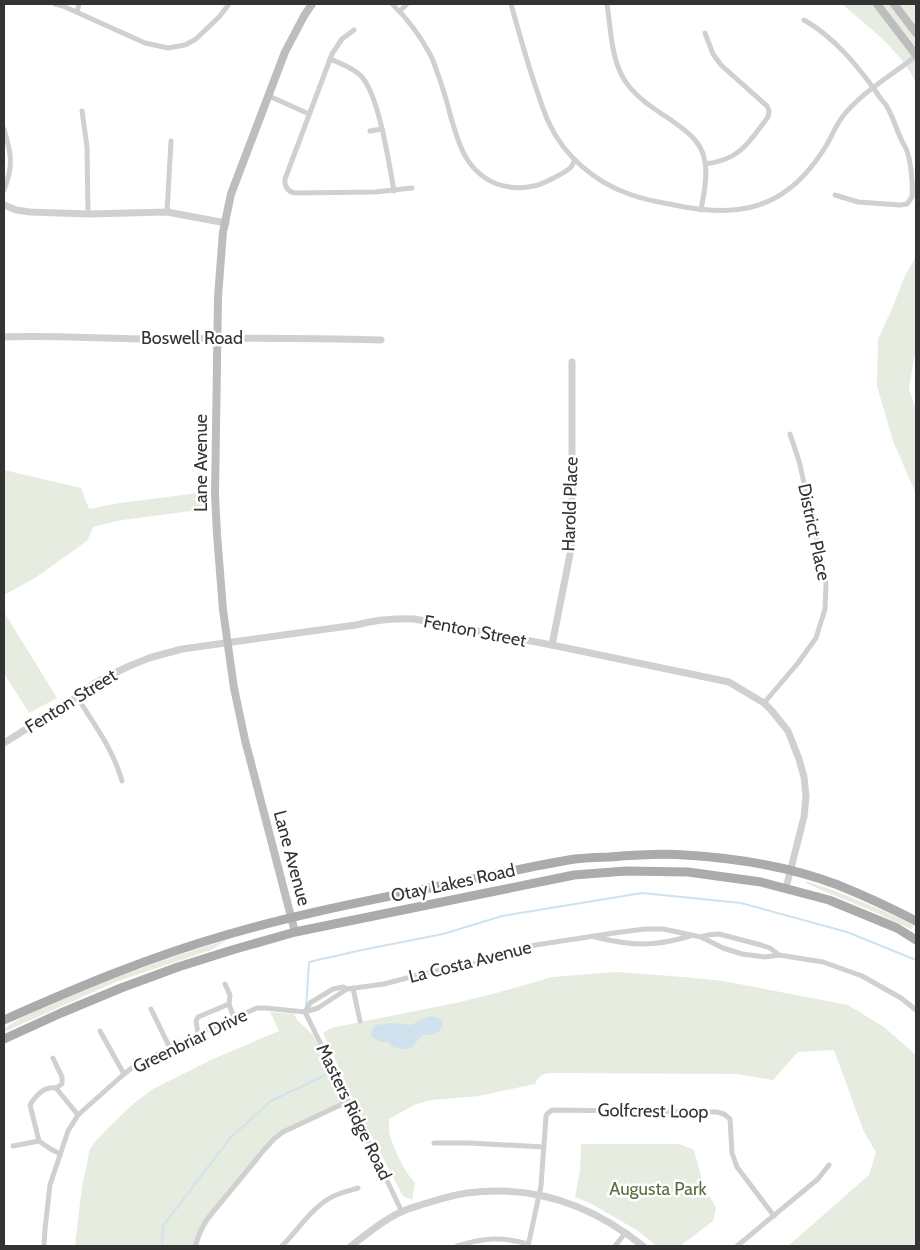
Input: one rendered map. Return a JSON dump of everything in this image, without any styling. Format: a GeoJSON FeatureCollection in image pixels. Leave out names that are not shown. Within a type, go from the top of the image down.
{"type":"FeatureCollection","features":[{"type":"Feature","properties":{"kind":"main road","name":"Lane Avenue"},"geometry":{"type":"LineString","coordinates":[[295,932],[245,740],[234,688],[223,610],[216,525],[215,482],[217,338],[223,232],[231,194],[285,52],[312,4]]}},
{"type":"Feature","properties":{"kind":"main road"},"geometry":{"type":"LineString","coordinates":[[877,4],[916,56]]}},
{"type":"Feature","properties":{"kind":"main road"},"geometry":{"type":"LineString","coordinates":[[894,4],[916,33]]}},
{"type":"Feature","properties":{"kind":"main road","name":"Otay Lakes Road"},"geometry":{"type":"LineString","coordinates":[[4,1020],[97,980],[227,934],[292,917],[577,859],[632,855],[684,855],[739,861],[791,871],[837,885],[887,906],[916,921]]}},
{"type":"Feature","properties":{"kind":"main road","name":"Otay Lakes Road"},"geometry":{"type":"LineString","coordinates":[[4,1039],[137,982],[232,950],[295,932],[574,875],[626,871],[688,872],[761,882],[829,900],[897,928],[916,940]]}},
{"type":"Feature","properties":{"kind":"street"},"geometry":{"type":"LineString","coordinates":[[55,4],[162,48],[174,48],[196,39],[219,17],[229,4]]}},
{"type":"Feature","properties":{"kind":"street"},"geometry":{"type":"LineString","coordinates":[[76,12],[79,4]]}},
{"type":"Feature","properties":{"kind":"street"},"geometry":{"type":"LineString","coordinates":[[392,4],[410,23],[431,56],[461,148],[466,159],[476,171],[490,181],[502,186],[528,188],[545,183],[571,167],[574,160]]}},
{"type":"Feature","properties":{"kind":"street"},"geometry":{"type":"LineString","coordinates":[[400,11],[407,4]]}},
{"type":"Feature","properties":{"kind":"street"},"geometry":{"type":"LineString","coordinates":[[511,4],[529,70],[548,121],[562,146],[574,160],[613,188],[629,195],[701,210],[730,211],[747,208],[771,200],[786,192],[805,173],[825,147],[842,117],[873,87],[916,56]]}},
{"type":"Feature","properties":{"kind":"street"},"geometry":{"type":"LineString","coordinates":[[607,4],[613,49],[617,66],[625,81],[642,100],[694,138],[703,153],[706,164],[706,179],[701,210]]}},
{"type":"Feature","properties":{"kind":"street"},"geometry":{"type":"LineString","coordinates":[[804,20],[820,29],[841,49],[873,87],[886,105],[908,152],[912,197],[907,204],[858,202],[835,195]]}},
{"type":"Feature","properties":{"kind":"street"},"geometry":{"type":"LineString","coordinates":[[354,30],[338,44],[330,59],[285,181],[286,186],[288,190],[295,193],[373,193],[412,188]]}},
{"type":"Feature","properties":{"kind":"street"},"geometry":{"type":"LineString","coordinates":[[705,33],[713,54],[721,65],[767,106],[769,111],[768,117],[739,152],[721,161],[706,164]]}},
{"type":"Feature","properties":{"kind":"street"},"geometry":{"type":"LineString","coordinates":[[330,59],[354,70],[362,77],[372,95],[382,129],[394,191]]}},
{"type":"Feature","properties":{"kind":"street"},"geometry":{"type":"LineString","coordinates":[[269,96],[309,114]]}},
{"type":"Feature","properties":{"kind":"street"},"geometry":{"type":"LineString","coordinates":[[82,112],[87,159],[88,214]]}},
{"type":"Feature","properties":{"kind":"street"},"geometry":{"type":"LineString","coordinates":[[4,128],[11,168],[4,190]]}},
{"type":"Feature","properties":{"kind":"street"},"geometry":{"type":"LineString","coordinates":[[370,131],[382,129]]}},
{"type":"Feature","properties":{"kind":"street"},"geometry":{"type":"LineString","coordinates":[[167,212],[171,141]]}},
{"type":"Feature","properties":{"kind":"street"},"geometry":{"type":"LineString","coordinates":[[4,205],[16,210],[30,212],[88,214],[167,212],[226,223]]}},
{"type":"Feature","properties":{"kind":"street","name":"Boswell Road"},"geometry":{"type":"LineString","coordinates":[[4,337],[381,340]]}},
{"type":"Feature","properties":{"kind":"street","name":"Harold Place"},"geometry":{"type":"LineString","coordinates":[[552,645],[571,549],[572,362]]}},
{"type":"Feature","properties":{"kind":"street","name":"District Place"},"geometry":{"type":"LineString","coordinates":[[764,702],[798,664],[816,638],[825,609],[826,584],[820,552],[799,461],[790,434]]}},
{"type":"Feature","properties":{"kind":"street","name":"Fenton Street"},"geometry":{"type":"LineString","coordinates":[[4,743],[99,681],[148,658],[182,649],[356,625],[370,621],[401,618],[414,619],[552,645],[729,682],[764,702],[788,731],[800,759],[804,777],[806,796],[804,817],[786,888]]}},
{"type":"Feature","properties":{"kind":"street"},"geometry":{"type":"LineString","coordinates":[[76,696],[111,750],[122,781]]}},
{"type":"Feature","properties":{"kind":"street","name":"La Costa Avenue"},"geometry":{"type":"LineString","coordinates":[[306,1012],[318,1008],[350,989],[384,984],[426,973],[493,960],[529,946],[645,930],[663,930],[701,937],[723,948],[742,954],[764,957],[779,955],[822,962],[862,976],[901,998],[916,1010]]}},
{"type":"Feature","properties":{"kind":"street","name":"La Costa Avenue"},"geometry":{"type":"LineString","coordinates":[[701,937],[719,934],[770,948],[779,955]]}},
{"type":"Feature","properties":{"kind":"street","name":"La Costa Avenue"},"geometry":{"type":"LineString","coordinates":[[592,937],[621,943],[646,944],[669,942],[692,935]]}},
{"type":"Feature","properties":{"kind":"street"},"geometry":{"type":"LineString","coordinates":[[225,984],[230,995],[229,1004],[234,1018]]}},
{"type":"Feature","properties":{"kind":"street"},"geometry":{"type":"LineString","coordinates":[[350,989],[360,1021]]}},
{"type":"Feature","properties":{"kind":"street"},"geometry":{"type":"LineString","coordinates":[[198,1034],[196,1021],[198,1017],[229,1004]]}},
{"type":"Feature","properties":{"kind":"street","name":"Greenbriar Drive"},"geometry":{"type":"LineString","coordinates":[[44,1246],[50,1185],[68,1131],[78,1115],[137,1064],[198,1034],[257,1008],[306,1012]]}},
{"type":"Feature","properties":{"kind":"street"},"geometry":{"type":"LineString","coordinates":[[151,1009],[170,1048]]}},
{"type":"Feature","properties":{"kind":"street","name":"Masters Ridge Road"},"geometry":{"type":"LineString","coordinates":[[306,1012],[402,1212]]}},
{"type":"Feature","properties":{"kind":"street"},"geometry":{"type":"LineString","coordinates":[[100,1031],[124,1074]]}},
{"type":"Feature","properties":{"kind":"street"},"geometry":{"type":"LineString","coordinates":[[39,1142],[30,1105],[48,1087],[56,1088],[62,1084],[62,1077],[53,1058]]}},
{"type":"Feature","properties":{"kind":"street"},"geometry":{"type":"LineString","coordinates":[[56,1088],[78,1115]]}},
{"type":"Feature","properties":{"kind":"street"},"geometry":{"type":"LineString","coordinates":[[196,1246],[200,1232],[208,1217],[274,1139],[283,1132],[349,1100]]}},
{"type":"Feature","properties":{"kind":"street","name":"Golfcrest Loop"},"geometry":{"type":"LineString","coordinates":[[528,1245],[539,1195],[546,1116],[552,1110],[717,1112],[724,1114],[730,1119],[732,1153],[737,1167],[774,1216]]}},
{"type":"Feature","properties":{"kind":"street"},"geometry":{"type":"LineString","coordinates":[[13,1146],[39,1142],[60,1154]]}},
{"type":"Feature","properties":{"kind":"street"},"geometry":{"type":"LineString","coordinates":[[434,1143],[469,1143],[544,1148]]}},
{"type":"Feature","properties":{"kind":"street"},"geometry":{"type":"LineString","coordinates":[[737,1246],[818,1179],[829,1164]]}},
{"type":"Feature","properties":{"kind":"street"},"geometry":{"type":"LineString","coordinates":[[282,1246],[324,1201],[358,1188]]}},
{"type":"Feature","properties":{"kind":"street"},"geometry":{"type":"LineString","coordinates":[[351,1246],[373,1229],[402,1212],[466,1193],[506,1190],[539,1195],[577,1206],[608,1221],[644,1246]]}},
{"type":"Feature","properties":{"kind":"street"},"geometry":{"type":"LineString","coordinates":[[615,1246],[626,1232]]}},
{"type":"Feature","properties":{"kind":"street"},"geometry":{"type":"LineString","coordinates":[[456,1246],[490,1239],[509,1240],[528,1245]]}},
{"type":"Feature","properties":{"kind":"green space"},"geometry":{"type":"Polygon","coordinates":[[[842,4],[916,4],[916,83],[893,49],[842,4]]]}},
{"type":"Feature","properties":{"kind":"green space"},"geometry":{"type":"Polygon","coordinates":[[[916,256],[916,346],[909,389],[916,409],[916,494],[893,441],[877,386],[878,339],[904,278],[916,256]]]}},
{"type":"Feature","properties":{"kind":"green space"},"geometry":{"type":"Polygon","coordinates":[[[4,470],[81,488],[89,509],[206,492],[207,509],[122,520],[93,527],[87,541],[35,578],[4,595],[4,470]]]}},
{"type":"Feature","properties":{"kind":"green space"},"geometry":{"type":"Polygon","coordinates":[[[4,612],[57,698],[29,713],[4,673],[4,612]]]}},
{"type":"Feature","properties":{"kind":"green space"},"geometry":{"type":"Polygon","coordinates":[[[806,881],[861,901],[914,926],[911,929],[806,883],[806,881]]]}},
{"type":"Feature","properties":{"kind":"green space"},"geometry":{"type":"Polygon","coordinates":[[[227,940],[211,950],[118,981],[4,1032],[4,1029],[22,1018],[97,985],[161,961],[227,940]]]}},
{"type":"Feature","properties":{"kind":"green space"},"geometry":{"type":"Polygon","coordinates":[[[616,972],[723,981],[848,1005],[884,1027],[916,1055],[916,1246],[788,1246],[869,1175],[876,1152],[864,1132],[834,1050],[798,1052],[773,1080],[737,1074],[549,1073],[540,1076],[535,1084],[479,1096],[431,1100],[414,1105],[389,1119],[390,1136],[394,1147],[404,1167],[415,1182],[412,1200],[403,1196],[361,1116],[323,1033],[331,1028],[460,1002],[552,977],[616,972]]]}},
{"type":"Feature","properties":{"kind":"green space"},"geometry":{"type":"Polygon","coordinates":[[[270,1012],[294,1014],[297,1020],[312,1034],[334,1071],[338,1086],[345,1100],[294,1127],[269,1145],[258,1162],[210,1220],[198,1246],[75,1246],[82,1186],[89,1151],[94,1143],[133,1104],[153,1089],[213,1059],[279,1031],[270,1012]]]}},
{"type":"Feature","properties":{"kind":"green space","name":"Augusta Park"},"geometry":{"type":"Polygon","coordinates":[[[581,1144],[680,1144],[694,1150],[703,1184],[716,1208],[713,1221],[680,1246],[657,1246],[638,1231],[592,1204],[575,1197],[580,1170],[581,1144]]]}},
{"type":"Feature","properties":{"kind":"water"},"geometry":{"type":"Polygon","coordinates":[[[429,1016],[441,1019],[442,1028],[436,1033],[422,1036],[410,1048],[392,1047],[388,1042],[380,1042],[371,1036],[372,1030],[376,1025],[392,1023],[411,1025],[429,1016]]]}},
{"type":"Feature","properties":{"kind":"waterway"},"geometry":{"type":"LineString","coordinates":[[306,1008],[309,962],[443,934],[502,916],[642,893],[741,903],[847,932],[916,960]]}},
{"type":"Feature","properties":{"kind":"waterway"},"geometry":{"type":"LineString","coordinates":[[162,1246],[163,1226],[230,1138],[271,1101],[332,1072]]}}]}
